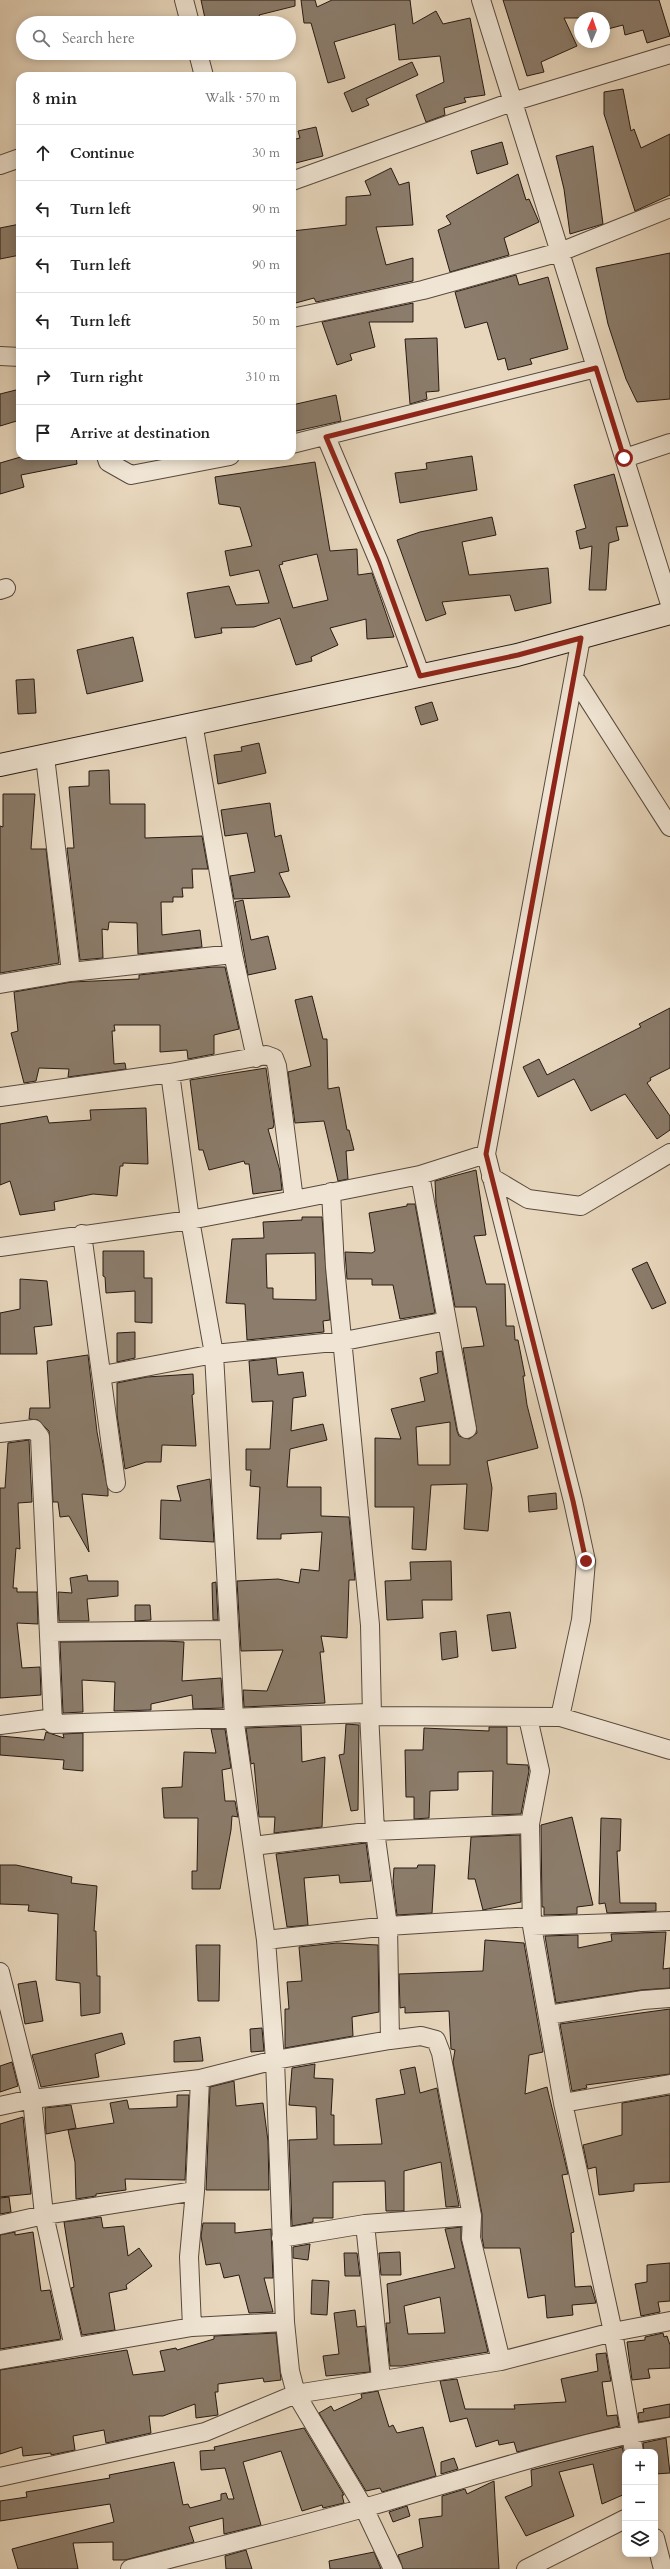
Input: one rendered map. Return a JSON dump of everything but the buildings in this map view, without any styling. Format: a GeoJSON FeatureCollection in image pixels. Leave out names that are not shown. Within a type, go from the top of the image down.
{"type":"FeatureCollection","features":[{"type":"Feature","properties":{"kind":"street"},"geometry":{"type":"LineString","coordinates":[[184,0],[188,16]]}},
{"type":"Feature","properties":{"kind":"street"},"geometry":{"type":"LineString","coordinates":[[481,0],[670,604]]}},
{"type":"Feature","properties":{"kind":"street"},"geometry":{"type":"LineString","coordinates":[[296,180],[512,102],[670,54]]}},
{"type":"Feature","properties":{"kind":"street"},"geometry":{"type":"LineString","coordinates":[[200,60],[203,72]]}},
{"type":"Feature","properties":{"kind":"street"},"geometry":{"type":"LineString","coordinates":[[0,165],[16,159]]}},
{"type":"Feature","properties":{"kind":"street"},"geometry":{"type":"LineString","coordinates":[[296,317],[423,290],[560,252],[670,208]]}},
{"type":"Feature","properties":{"kind":"street"},"geometry":{"type":"LineString","coordinates":[[0,356],[16,357]]}},
{"type":"Feature","properties":{"kind":"street"},"geometry":{"type":"LineString","coordinates":[[296,443],[326,437],[596,368]]}},
{"type":"Feature","properties":{"kind":"street"},"geometry":{"type":"LineString","coordinates":[[326,437],[379,562],[420,676]]}},
{"type":"Feature","properties":{"kind":"street"},"geometry":{"type":"LineString","coordinates":[[624,458],[670,443]]}},
{"type":"Feature","properties":{"kind":"street"},"geometry":{"type":"LineString","coordinates":[[107,460],[108,462],[131,475],[209,460]]}},
{"type":"Feature","properties":{"kind":"street"},"geometry":{"type":"LineString","coordinates":[[0,765],[45,757],[193,723],[518,655],[670,613]]}},
{"type":"Feature","properties":{"kind":"street"},"geometry":{"type":"LineString","coordinates":[[560,1717],[581,1620],[586,1561],[573,1501],[486,1154],[581,638]]}},
{"type":"Feature","properties":{"kind":"street"},"geometry":{"type":"LineString","coordinates":[[574,677],[670,826]]}},
{"type":"Feature","properties":{"kind":"street"},"geometry":{"type":"LineString","coordinates":[[193,723],[233,954],[256,1058]]}},
{"type":"Feature","properties":{"kind":"street"},"geometry":{"type":"LineString","coordinates":[[45,757],[70,972]]}},
{"type":"Feature","properties":{"kind":"street"},"geometry":{"type":"LineString","coordinates":[[0,984],[70,972],[233,954]]}},
{"type":"Feature","properties":{"kind":"street"},"geometry":{"type":"LineString","coordinates":[[0,1097],[170,1073],[266,1055],[274,1058],[277,1066],[294,1200]]}},
{"type":"Feature","properties":{"kind":"street"},"geometry":{"type":"LineString","coordinates":[[170,1073],[190,1220],[214,1354],[228,1630],[234,1717],[254,1846],[266,1940],[275,2060],[285,2322],[290,2371],[296,2394],[364,2508],[393,2569]]}},
{"type":"Feature","properties":{"kind":"street"},"geometry":{"type":"LineString","coordinates":[[491,1177],[528,1199],[581,1206],[670,1153]]}},
{"type":"Feature","properties":{"kind":"street"},"geometry":{"type":"LineString","coordinates":[[0,1247],[82,1234],[190,1220],[420,1175],[486,1154]]}},
{"type":"Feature","properties":{"kind":"street"},"geometry":{"type":"LineString","coordinates":[[420,1175],[467,1429]]}},
{"type":"Feature","properties":{"kind":"street"},"geometry":{"type":"LineString","coordinates":[[331,1192],[335,1267],[344,1341],[370,1625],[370,1715],[375,1831],[388,1926],[390,2040]]}},
{"type":"Feature","properties":{"kind":"street"},"geometry":{"type":"LineString","coordinates":[[82,1234],[103,1375],[116,1482]]}},
{"type":"Feature","properties":{"kind":"street"},"geometry":{"type":"LineString","coordinates":[[103,1375],[214,1354],[344,1341],[447,1321]]}},
{"type":"Feature","properties":{"kind":"street"},"geometry":{"type":"LineString","coordinates":[[0,1433],[34,1429],[40,1437],[54,1724]]}},
{"type":"Feature","properties":{"kind":"street"},"geometry":{"type":"LineString","coordinates":[[49,1632],[228,1630]]}},
{"type":"Feature","properties":{"kind":"street"},"geometry":{"type":"LineString","coordinates":[[0,1725],[47,1719],[54,1724],[234,1717],[370,1715],[528,1718],[560,1717],[670,1750]]}},
{"type":"Feature","properties":{"kind":"street"},"geometry":{"type":"LineString","coordinates":[[528,1718],[540,1771],[530,1824],[532,1921],[563,2103],[613,2332],[633,2449]]}},
{"type":"Feature","properties":{"kind":"street"},"geometry":{"type":"LineString","coordinates":[[254,1846],[375,1831],[530,1824]]}},
{"type":"Feature","properties":{"kind":"street"},"geometry":{"type":"LineString","coordinates":[[266,1940],[388,1926],[532,1921],[670,1921]]}},
{"type":"Feature","properties":{"kind":"street"},"geometry":{"type":"LineString","coordinates":[[0,1972],[32,2099],[44,2215],[74,2347]]}},
{"type":"Feature","properties":{"kind":"street"},"geometry":{"type":"LineString","coordinates":[[548,2015],[643,2000],[670,1998]]}},
{"type":"Feature","properties":{"kind":"street"},"geometry":{"type":"LineString","coordinates":[[0,2106],[32,2099],[200,2079],[275,2060],[390,2040],[421,2036],[436,2040],[441,2053],[472,2216],[471,2238],[501,2361]]}},
{"type":"Feature","properties":{"kind":"street"},"geometry":{"type":"LineString","coordinates":[[192,2327],[189,2257],[195,2191],[200,2079]]}},
{"type":"Feature","properties":{"kind":"street"},"geometry":{"type":"LineString","coordinates":[[563,2103],[670,2084]]}},
{"type":"Feature","properties":{"kind":"street"},"geometry":{"type":"LineString","coordinates":[[0,2225],[44,2215],[195,2191]]}},
{"type":"Feature","properties":{"kind":"street"},"geometry":{"type":"LineString","coordinates":[[281,2238],[366,2224],[472,2216]]}},
{"type":"Feature","properties":{"kind":"street"},"geometry":{"type":"LineString","coordinates":[[366,2224],[381,2379]]}},
{"type":"Feature","properties":{"kind":"street"},"geometry":{"type":"LineString","coordinates":[[0,2477],[205,2432],[296,2394],[381,2379],[501,2361],[613,2332],[670,2321]]}},
{"type":"Feature","properties":{"kind":"street"},"geometry":{"type":"LineString","coordinates":[[0,2360],[192,2327],[285,2322]]}},
{"type":"Feature","properties":{"kind":"street"},"geometry":{"type":"LineString","coordinates":[[130,2569],[364,2508],[530,2458],[630,2433],[670,2427]]}},
{"type":"Feature","properties":{"kind":"street"},"geometry":{"type":"LineString","coordinates":[[526,2569],[622,2521]]}},
{"type":"Feature","properties":{"kind":"street"},"geometry":{"type":"LineString","coordinates":[[658,2550],[663,2569]]}},
{"type":"Feature","properties":{"kind":"route"},"geometry":{"type":"LineString","coordinates":[[586,1561],[573,1501],[486,1154],[581,638],[518,655],[420,676],[379,562],[326,437],[596,368],[624,458]]}}]}
